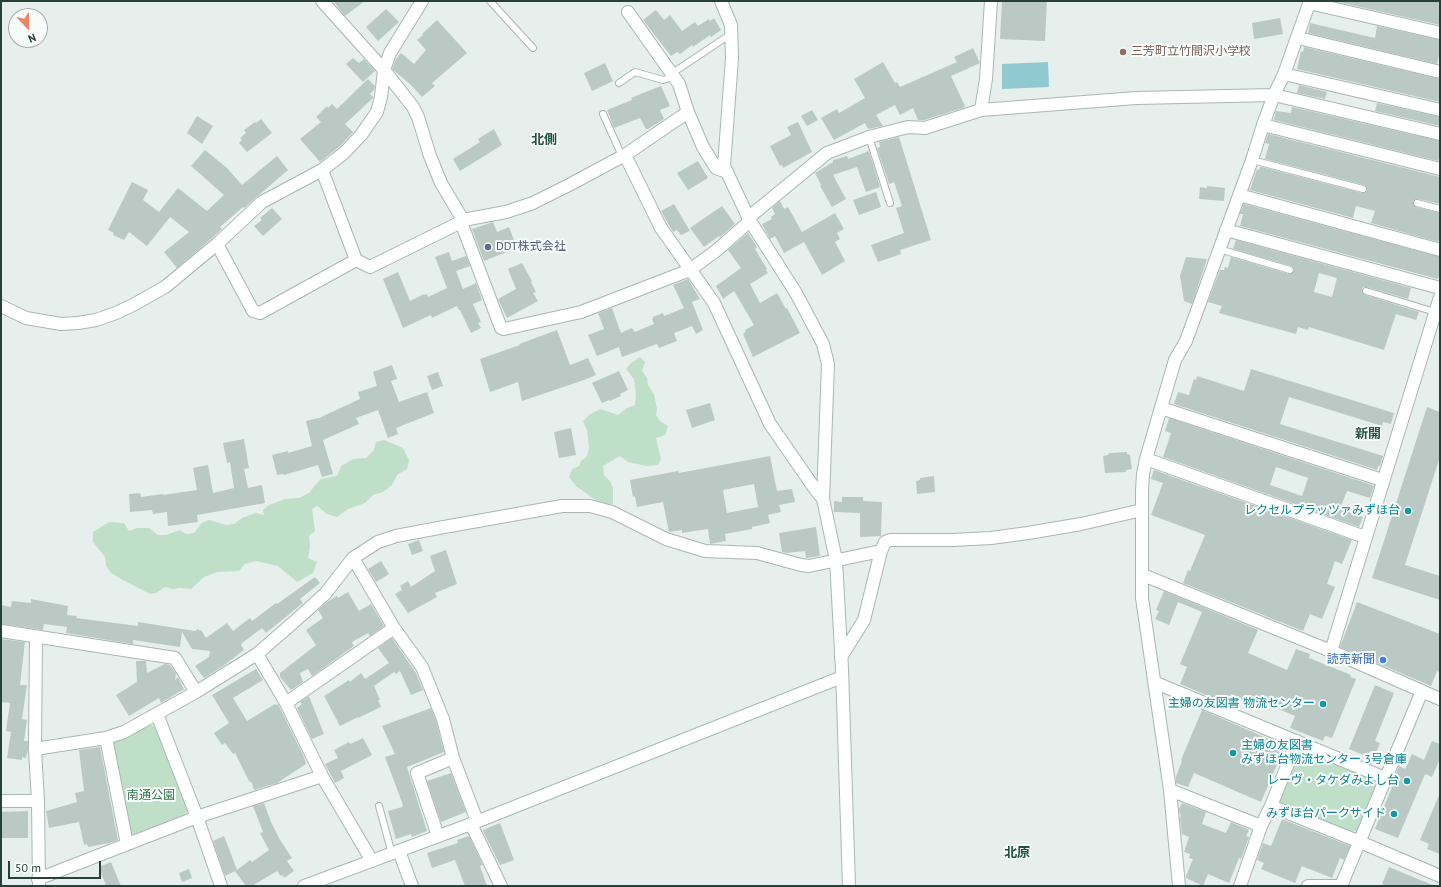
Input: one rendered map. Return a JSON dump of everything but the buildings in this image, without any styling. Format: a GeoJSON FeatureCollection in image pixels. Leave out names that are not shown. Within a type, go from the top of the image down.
{"type":"FeatureCollection","features":[{"type":"Feature","properties":{"kind":"street"},"geometry":{"type":"LineString","coordinates":[[322,1],[384,70],[409,102],[418,117],[430,156],[441,183],[462,221],[501,328],[504,329],[581,312],[690,270],[717,250],[749,219],[826,152],[869,137],[908,127],[925,128],[981,110],[1136,98],[1274,95],[1440,134]]}},
{"type":"Feature","properties":{"kind":"street"},"geometry":{"type":"LineString","coordinates":[[1,306],[26,318],[61,324],[78,323],[96,320],[133,305],[164,287],[218,244],[262,202],[322,170],[344,153],[361,135],[376,112],[381,97],[384,70],[390,53],[422,1]]}},
{"type":"Feature","properties":{"kind":"street"},"geometry":{"type":"LineString","coordinates":[[721,1],[731,25],[732,58],[723,160],[724,166],[749,219],[796,293],[823,344],[828,364],[823,498],[836,560],[842,678],[849,886]]}},
{"type":"Feature","properties":{"kind":"street"},"geometry":{"type":"LineString","coordinates":[[981,110],[986,79],[991,1]]}},
{"type":"Feature","properties":{"kind":"street"},"geometry":{"type":"LineString","coordinates":[[1179,886],[1170,790],[1156,683],[1142,598],[1142,491],[1146,459],[1175,360],[1186,341],[1252,160],[1263,125],[1298,38],[1310,2],[1440,33]]}},
{"type":"Feature","properties":{"kind":"street"},"geometry":{"type":"LineString","coordinates":[[628,12],[679,84],[688,112],[703,147],[716,168],[727,172]]}},
{"type":"Feature","properties":{"kind":"street"},"geometry":{"type":"LineString","coordinates":[[1298,38],[1440,72]]}},
{"type":"Feature","properties":{"kind":"street"},"geometry":{"type":"LineString","coordinates":[[1284,74],[1440,110]]}},
{"type":"Feature","properties":{"kind":"street"},"geometry":{"type":"LineString","coordinates":[[322,170],[356,260],[370,267],[462,221],[506,212],[533,203],[623,156],[688,112]]}},
{"type":"Feature","properties":{"kind":"street"},"geometry":{"type":"LineString","coordinates":[[1263,125],[1440,169]]}},
{"type":"Feature","properties":{"kind":"street"},"geometry":{"type":"LineString","coordinates":[[623,156],[661,228],[714,303],[770,424],[815,489],[823,498]]}},
{"type":"Feature","properties":{"kind":"street"},"geometry":{"type":"LineString","coordinates":[[1239,195],[1440,250]]}},
{"type":"Feature","properties":{"kind":"street"},"geometry":{"type":"LineString","coordinates":[[1226,230],[1440,288]]}},
{"type":"Feature","properties":{"kind":"street"},"geometry":{"type":"LineString","coordinates":[[218,244],[253,311],[260,313],[356,260]]}},
{"type":"Feature","properties":{"kind":"street"},"geometry":{"type":"LineString","coordinates":[[1331,651],[1382,480],[1440,297]]}},
{"type":"Feature","properties":{"kind":"street"},"geometry":{"type":"LineString","coordinates":[[1161,408],[1382,480]]}},
{"type":"Feature","properties":{"kind":"street"},"geometry":{"type":"LineString","coordinates":[[1146,459],[1365,537]]}},
{"type":"Feature","properties":{"kind":"street"},"geometry":{"type":"LineString","coordinates":[[35,749],[106,738],[124,732],[196,692],[257,654],[325,594],[352,558],[378,542],[396,536],[562,506],[590,506],[612,512],[666,539],[705,551],[757,553],[800,566],[809,566],[881,551]]}},
{"type":"Feature","properties":{"kind":"street"},"geometry":{"type":"LineString","coordinates":[[841,657],[864,620],[881,551],[886,542],[890,540],[953,540],[992,538],[1081,524],[1142,510]]}},
{"type":"Feature","properties":{"kind":"street"},"geometry":{"type":"LineString","coordinates":[[352,558],[394,628],[422,667],[443,718],[453,758],[474,822],[502,886]]}},
{"type":"Feature","properties":{"kind":"street"},"geometry":{"type":"LineString","coordinates":[[1143,575],[1331,651],[1440,699]]}},
{"type":"Feature","properties":{"kind":"street"},"geometry":{"type":"LineString","coordinates":[[286,703],[394,628]]}},
{"type":"Feature","properties":{"kind":"street"},"geometry":{"type":"LineString","coordinates":[[1,631],[175,658],[196,692]]}},
{"type":"Feature","properties":{"kind":"street"},"geometry":{"type":"LineString","coordinates":[[36,637],[35,749],[38,800],[38,882],[127,844],[197,817],[322,776]]}},
{"type":"Feature","properties":{"kind":"street"},"geometry":{"type":"LineString","coordinates":[[257,654],[286,703],[322,776],[372,862]]}},
{"type":"Feature","properties":{"kind":"street"},"geometry":{"type":"LineString","coordinates":[[307,886],[842,678]]}},
{"type":"Feature","properties":{"kind":"street"},"geometry":{"type":"LineString","coordinates":[[1156,683],[1385,778]]}},
{"type":"Feature","properties":{"kind":"street"},"geometry":{"type":"LineString","coordinates":[[1341,886],[1422,691]]}},
{"type":"Feature","properties":{"kind":"street"},"geometry":{"type":"LineString","coordinates":[[157,714],[222,886]]}},
{"type":"Feature","properties":{"kind":"street"},"geometry":{"type":"LineString","coordinates":[[106,738],[127,844]]}},
{"type":"Feature","properties":{"kind":"street"},"geometry":{"type":"LineString","coordinates":[[1240,886],[1261,826],[1272,806],[1297,742]]}},
{"type":"Feature","properties":{"kind":"street"},"geometry":{"type":"LineString","coordinates":[[438,836],[417,773],[453,758]]}},
{"type":"Feature","properties":{"kind":"street"},"geometry":{"type":"LineString","coordinates":[[1170,790],[1261,826]]}},
{"type":"Feature","properties":{"kind":"street"},"geometry":{"type":"LineString","coordinates":[[1,801],[38,800]]}},
{"type":"Feature","properties":{"kind":"street"},"geometry":{"type":"LineString","coordinates":[[1272,806],[1440,876]]}},
{"type":"Feature","properties":{"kind":"street"},"geometry":{"type":"LineString","coordinates":[[395,852],[412,886]]}},
{"type":"Feature","properties":{"kind":"street"},"geometry":{"type":"LineString","coordinates":[[1308,886],[1337,886]]}},
{"type":"Feature","properties":{"kind":"lane"},"geometry":{"type":"LineString","coordinates":[[490,1],[533,48]]}},
{"type":"Feature","properties":{"kind":"lane"},"geometry":{"type":"LineString","coordinates":[[619,83],[635,72],[663,80],[731,34]]}},
{"type":"Feature","properties":{"kind":"lane"},"geometry":{"type":"LineString","coordinates":[[603,114],[623,156]]}},
{"type":"Feature","properties":{"kind":"lane"},"geometry":{"type":"LineString","coordinates":[[869,137],[890,203]]}},
{"type":"Feature","properties":{"kind":"lane"},"geometry":{"type":"LineString","coordinates":[[1252,160],[1363,189]]}},
{"type":"Feature","properties":{"kind":"lane"},"geometry":{"type":"LineString","coordinates":[[1417,203],[1440,209]]}},
{"type":"Feature","properties":{"kind":"lane"},"geometry":{"type":"LineString","coordinates":[[1219,249],[1290,270]]}},
{"type":"Feature","properties":{"kind":"lane"},"geometry":{"type":"LineString","coordinates":[[1366,292],[1435,312]]}},
{"type":"Feature","properties":{"kind":"lane"},"geometry":{"type":"LineString","coordinates":[[380,806],[395,852]]}},
{"type":"Feature","properties":{"kind":"green space"},"geometry":{"type":"Polygon","coordinates":[[[640,357],[645,362],[642,371],[654,394],[657,409],[656,415],[660,421],[668,426],[665,435],[656,438],[661,459],[658,465],[647,466],[628,462],[620,456],[603,466],[604,475],[610,481],[613,489],[613,504],[600,503],[576,486],[569,477],[572,469],[579,466],[581,461],[587,456],[589,448],[587,430],[583,421],[589,415],[600,409],[618,415],[627,408],[635,405],[636,395],[634,379],[626,369],[631,363],[640,357]]]}},
{"type":"Feature","properties":{"kind":"green space"},"geometry":{"type":"Polygon","coordinates":[[[384,440],[403,448],[409,460],[407,469],[397,475],[392,485],[383,492],[373,495],[365,503],[348,509],[337,517],[327,514],[317,506],[312,509],[315,531],[309,536],[310,547],[308,558],[317,562],[313,573],[297,582],[278,566],[256,561],[245,564],[239,571],[217,572],[204,577],[191,589],[173,589],[165,587],[156,593],[150,594],[111,573],[106,566],[105,557],[93,542],[93,532],[109,522],[124,523],[129,531],[137,528],[149,528],[158,535],[166,535],[180,530],[186,534],[194,533],[202,523],[209,520],[226,525],[234,524],[242,518],[256,513],[264,515],[263,510],[269,505],[285,499],[299,498],[309,493],[321,479],[337,476],[341,466],[353,459],[366,458],[374,450],[376,442],[384,440]]]}},
{"type":"Feature","properties":{"kind":"green space","name":"南通公園"},"geometry":{"type":"Polygon","coordinates":[[[150,725],[155,726],[188,810],[185,815],[135,835],[130,833],[111,746],[114,742],[150,725]]]}},
{"type":"Feature","properties":{"kind":"green space"},"geometry":{"type":"Polygon","coordinates":[[[1303,751],[1374,781],[1376,786],[1358,830],[1351,832],[1281,804],[1279,799],[1297,753],[1303,751]]]}},
{"type":"Feature","properties":{"kind":"water"},"geometry":{"type":"Polygon","coordinates":[[[1048,62],[1049,87],[1002,89],[1002,64],[1048,62]]]}},
{"type":"Feature","properties":{"kind":"place","name":"三芳町立竹間沢小学校"},"geometry":{"type":"Point","coordinates":[1123,52]}},
{"type":"Feature","properties":{"kind":"place","name":"DDT株式会社"},"geometry":{"type":"Point","coordinates":[488,247]}},
{"type":"Feature","properties":{"kind":"place","name":"レクセルプラッツァみずほ台"},"geometry":{"type":"Point","coordinates":[1408,511]}},
{"type":"Feature","properties":{"kind":"place","name":"読売新聞"},"geometry":{"type":"Point","coordinates":[1383,660]}},
{"type":"Feature","properties":{"kind":"place","name":"主婦の友図書 物流センター"},"geometry":{"type":"Point","coordinates":[1323,704]}},
{"type":"Feature","properties":{"kind":"place","name":"主婦の友図書 みずほ台物流センター 3号倉庫"},"geometry":{"type":"Point","coordinates":[1233,753]}},
{"type":"Feature","properties":{"kind":"place","name":"レーヴ・タケダみよし台"},"geometry":{"type":"Point","coordinates":[1407,781]}},
{"type":"Feature","properties":{"kind":"place","name":"みずほ台パークサイド"},"geometry":{"type":"Point","coordinates":[1394,814]}},
{"type":"Feature","properties":{"kind":"district","name":"北側"},"geometry":{"type":"Point","coordinates":[544,140]}},
{"type":"Feature","properties":{"kind":"district","name":"新開"},"geometry":{"type":"Point","coordinates":[1368,434]}},
{"type":"Feature","properties":{"kind":"district","name":"北原"},"geometry":{"type":"Point","coordinates":[1017,853]}}]}
